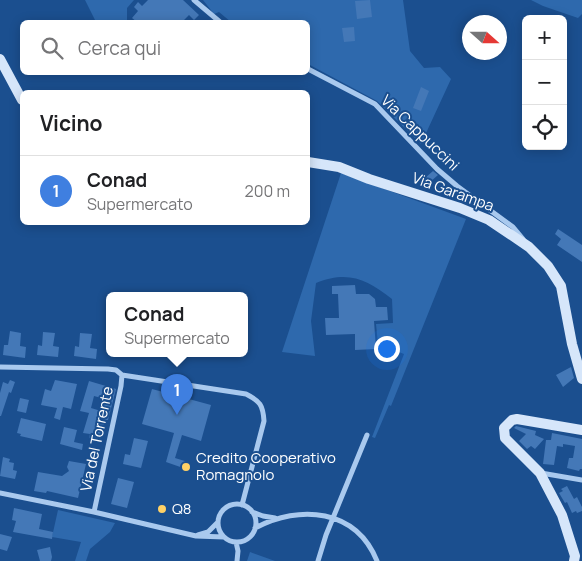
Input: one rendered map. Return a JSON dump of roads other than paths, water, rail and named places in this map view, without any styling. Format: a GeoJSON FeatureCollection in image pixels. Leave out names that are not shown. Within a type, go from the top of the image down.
{"type":"FeatureCollection","features":[{"type":"Feature","properties":{"kind":"street"},"geometry":{"type":"LineString","coordinates":[[194,0],[218,20]]}},
{"type":"Feature","properties":{"kind":"street"},"geometry":{"type":"LineString","coordinates":[[0,59],[20,96]]}},
{"type":"Feature","properties":{"kind":"street","name":"Via Cappuccini"},"geometry":{"type":"LineString","coordinates":[[310,70],[375,104],[437,169],[513,227],[529,247]]}},
{"type":"Feature","properties":{"kind":"street","name":"Via Garampa"},"geometry":{"type":"LineString","coordinates":[[310,162],[339,167],[369,179],[460,208],[488,220],[529,247],[548,266],[561,286],[572,344],[582,379]]}},
{"type":"Feature","properties":{"kind":"street","name":"Via del Torrente"},"geometry":{"type":"LineString","coordinates":[[0,367],[108,369],[116,370],[122,374],[122,386],[94,512]]}},
{"type":"Feature","properties":{"kind":"street"},"geometry":{"type":"LineString","coordinates":[[122,374],[246,394],[255,399],[263,408],[264,421],[242,505]]}},
{"type":"Feature","properties":{"kind":"street"},"geometry":{"type":"LineString","coordinates":[[574,561],[575,556],[562,515],[540,473],[506,440],[504,428],[512,420],[522,419],[582,430]]}},
{"type":"Feature","properties":{"kind":"street"},"geometry":{"type":"LineString","coordinates":[[318,561],[367,435]]}},
{"type":"Feature","properties":{"kind":"street"},"geometry":{"type":"LineString","coordinates":[[540,473],[582,480]]}},
{"type":"Feature","properties":{"kind":"street"},"geometry":{"type":"LineString","coordinates":[[0,493],[94,512],[196,536],[224,537],[236,542],[249,537],[255,528],[276,518]]}},
{"type":"Feature","properties":{"kind":"street"},"geometry":{"type":"LineString","coordinates":[[196,536],[208,532],[218,522],[222,512],[236,504],[242,505],[252,512],[263,516],[276,518],[317,514],[334,518],[349,525],[368,542],[377,561]]}},
{"type":"Feature","properties":{"kind":"street"},"geometry":{"type":"LineString","coordinates":[[252,512],[255,528]]}},
{"type":"Feature","properties":{"kind":"street"},"geometry":{"type":"LineString","coordinates":[[218,522],[220,533],[224,537]]}},
{"type":"Feature","properties":{"kind":"street"},"geometry":{"type":"LineString","coordinates":[[236,542],[238,551],[237,561]]}},
{"type":"Feature","properties":{"kind":"place","name":"Conad"},"geometry":{"type":"Point","coordinates":[177,415]}},
{"type":"Feature","properties":{"kind":"place","name":"Credito Cooperativo Romagnolo"},"geometry":{"type":"Point","coordinates":[186,467]}},
{"type":"Feature","properties":{"kind":"place","name":"Q8"},"geometry":{"type":"Point","coordinates":[162,509]}}]}
